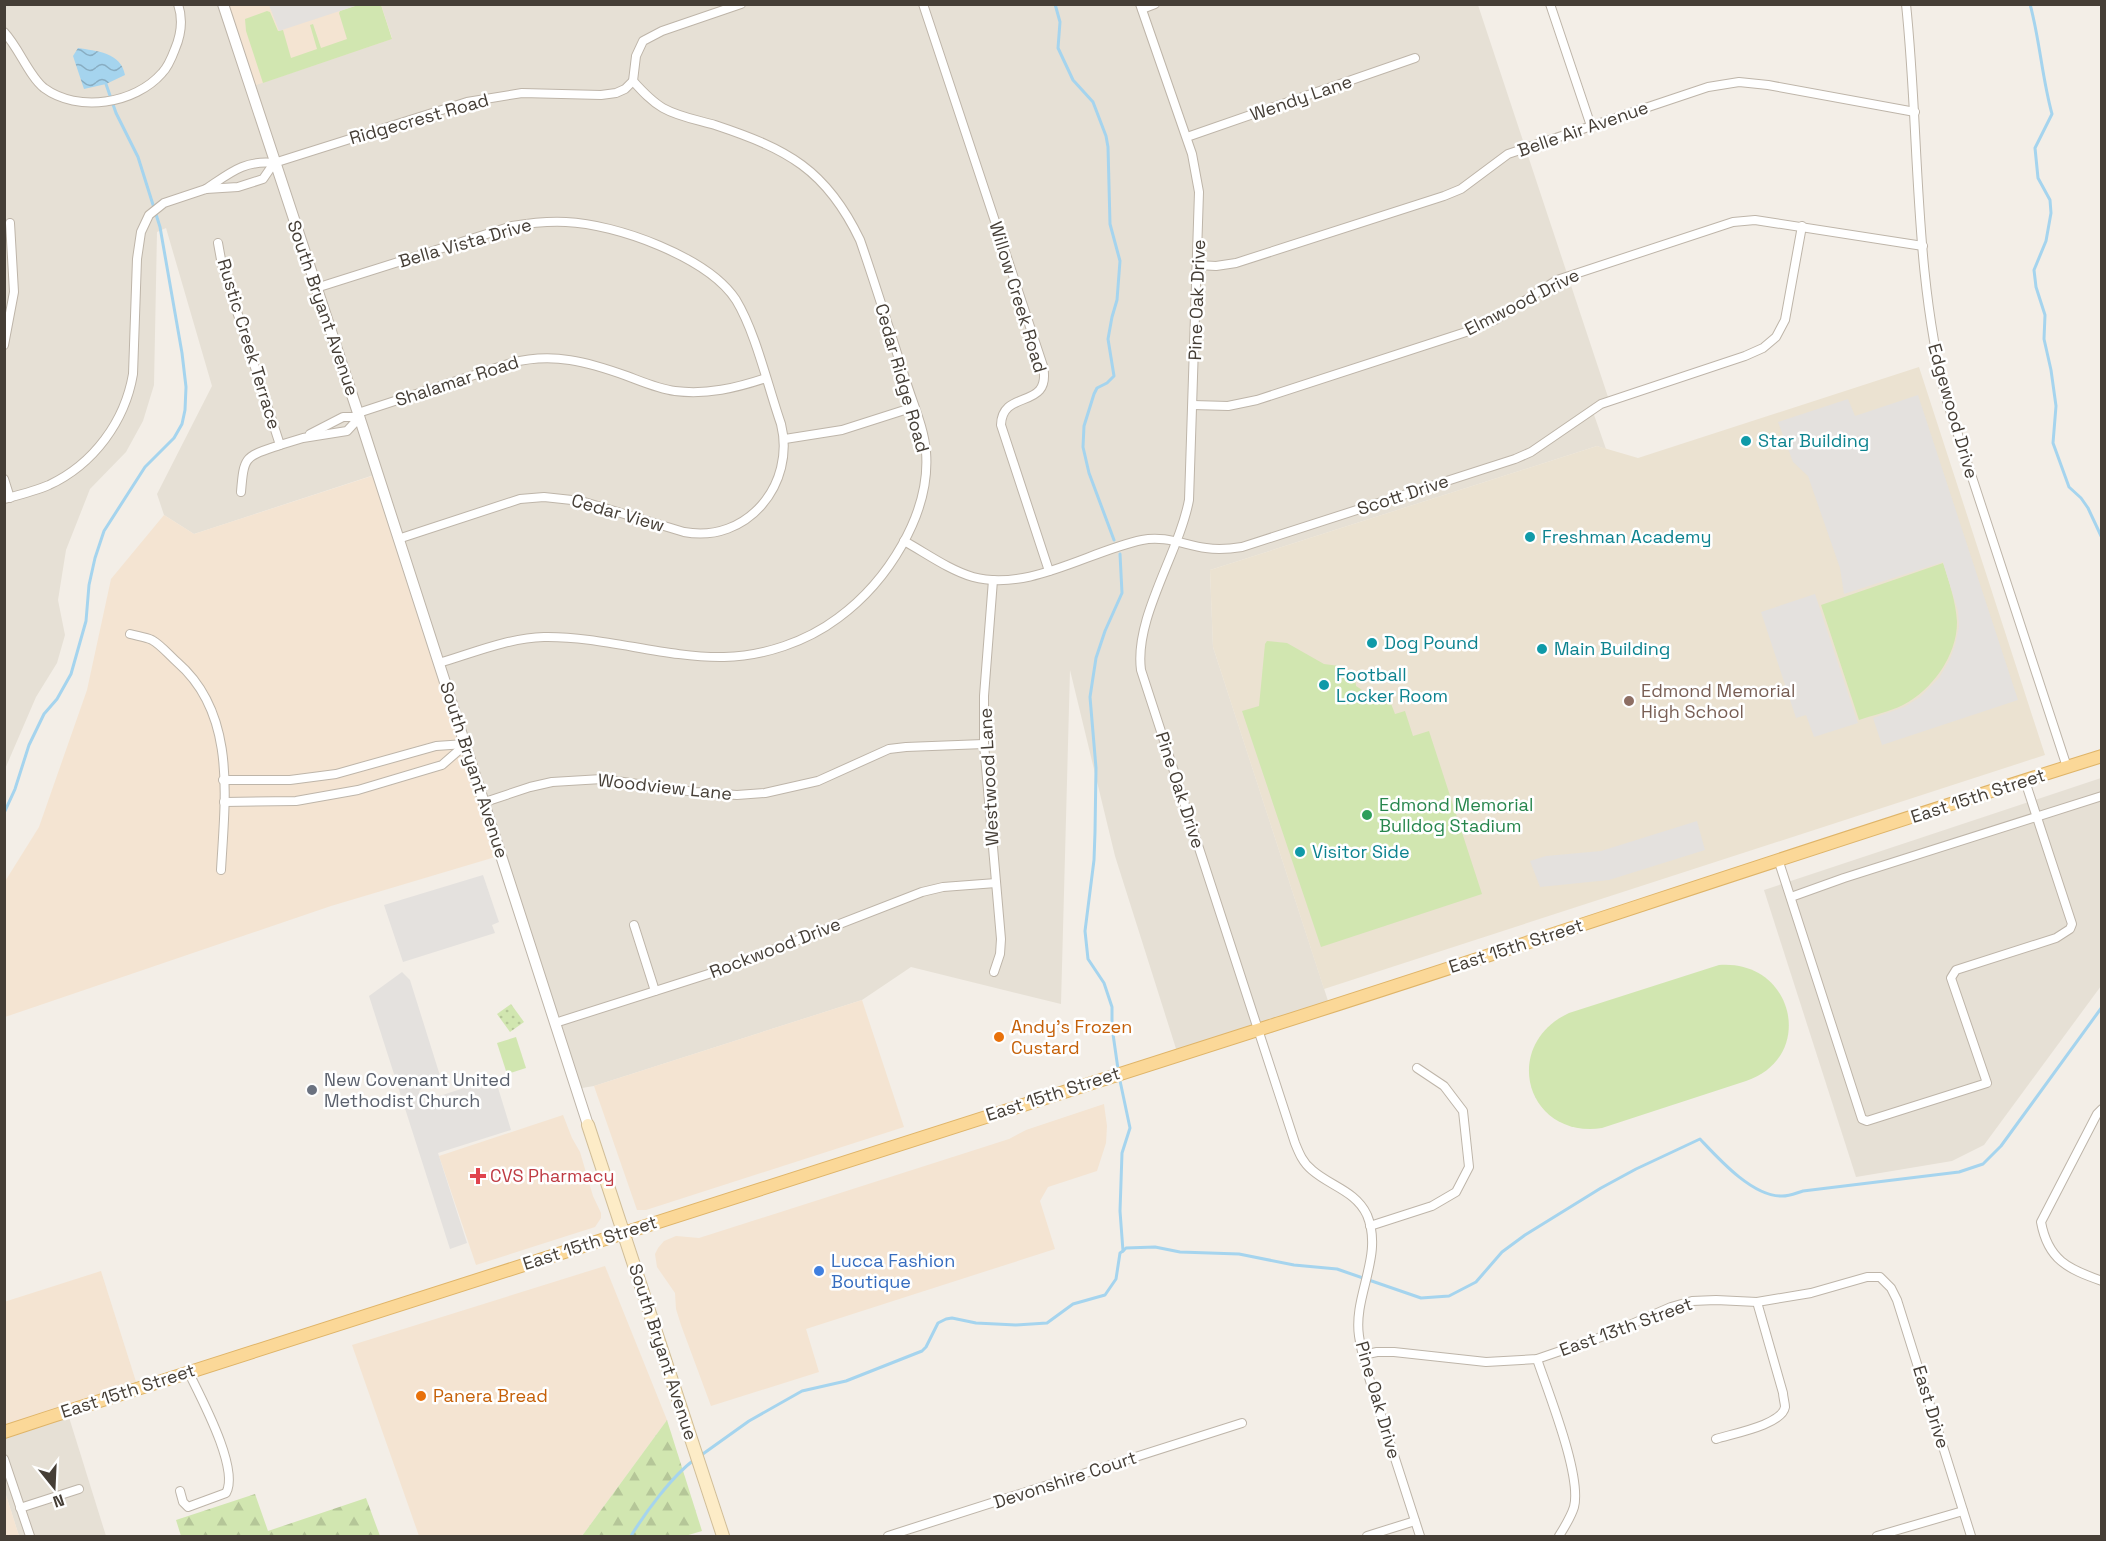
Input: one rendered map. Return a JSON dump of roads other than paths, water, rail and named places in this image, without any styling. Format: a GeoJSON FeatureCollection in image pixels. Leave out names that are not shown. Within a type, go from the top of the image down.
{"type":"FeatureCollection","features":[{"type":"Feature","properties":{"kind":"main road","name":"East 15th Street"},"geometry":{"type":"LineString","coordinates":[[4,1432],[1004,1109],[1258,1030],[2102,756]]}},
{"type":"Feature","properties":{"kind":"main road","name":"South Bryant Avenue"},"geometry":{"type":"LineString","coordinates":[[588,1125],[723,1536]]}},
{"type":"Feature","properties":{"kind":"street"},"geometry":{"type":"LineString","coordinates":[[4,32],[36,80],[44,88],[66,99],[83,103],[101,103],[138,91],[164,72],[177,45],[181,21],[178,4]]}},
{"type":"Feature","properties":{"kind":"street","name":"South Bryant Avenue"},"geometry":{"type":"LineString","coordinates":[[223,4],[359,415],[588,1125]]}},
{"type":"Feature","properties":{"kind":"street"},"geometry":{"type":"LineString","coordinates":[[633,81],[636,56],[643,41],[662,31],[741,4]]}},
{"type":"Feature","properties":{"kind":"street","name":"Willow Creek Road"},"geometry":{"type":"LineString","coordinates":[[922,4],[1043,366],[1045,378],[1041,389],[1033,396],[1010,405],[1003,412],[1001,425],[1049,571]]}},
{"type":"Feature","properties":{"kind":"street"},"geometry":{"type":"LineString","coordinates":[[1141,7],[1155,4]]}},
{"type":"Feature","properties":{"kind":"street"},"geometry":{"type":"LineString","coordinates":[[1550,4],[1591,126]]}},
{"type":"Feature","properties":{"kind":"street","name":"Edgewood Drive"},"geometry":{"type":"LineString","coordinates":[[1906,4],[1931,331],[1947,401],[2067,767]]}},
{"type":"Feature","properties":{"kind":"street","name":"Pine Oak Drive"},"geometry":{"type":"LineString","coordinates":[[1141,7],[1187,137],[1200,192],[1189,500],[1178,541],[1146,624],[1140,651],[1141,670],[1295,1143],[1303,1160],[1323,1178],[1345,1189],[1366,1214],[1370,1226],[1370,1264],[1359,1307],[1359,1337],[1420,1536]]}},
{"type":"Feature","properties":{"kind":"street","name":"Wendy Lane"},"geometry":{"type":"LineString","coordinates":[[1187,137],[1415,58]]}},
{"type":"Feature","properties":{"kind":"street","name":"Ridgecrest Road"},"geometry":{"type":"LineString","coordinates":[[7,499],[49,485],[64,476],[101,446],[111,432],[126,403],[134,374],[137,259],[141,232],[149,215],[164,204],[206,189],[243,167],[258,162],[274,163],[467,102],[522,93],[601,95],[616,93],[625,89],[633,81]]}},
{"type":"Feature","properties":{"kind":"street","name":"Cedar Ridge Road"},"geometry":{"type":"LineString","coordinates":[[439,663],[507,642],[543,637],[597,641],[724,657],[761,653],[781,648],[812,634],[838,618],[869,589],[892,561],[917,515],[926,476],[924,443],[860,240],[835,196],[817,176],[777,148],[664,108],[633,81]]}},
{"type":"Feature","properties":{"kind":"street","name":"Belle Air Avenue"},"geometry":{"type":"LineString","coordinates":[[1198,265],[1215,266],[1236,263],[1450,194],[1461,189],[1508,154],[1708,87],[1739,82],[1768,85],[1915,112]]}},
{"type":"Feature","properties":{"kind":"street","name":"Ridgecrest Road"},"geometry":{"type":"LineString","coordinates":[[206,189],[238,187],[264,179],[274,163]]}},
{"type":"Feature","properties":{"kind":"street","name":"Elmwood Drive"},"geometry":{"type":"LineString","coordinates":[[1193,405],[1228,406],[1257,400],[1466,332],[1496,320],[1557,280],[1734,222],[1755,220],[1923,246]]}},
{"type":"Feature","properties":{"kind":"street","name":"Bella Vista Drive"},"geometry":{"type":"LineString","coordinates":[[316,288],[512,226],[541,222],[568,222],[594,225],[622,233],[699,265],[731,293],[742,311],[785,439]]}},
{"type":"Feature","properties":{"kind":"street"},"geometry":{"type":"LineString","coordinates":[[4,345],[14,292],[10,224]]}},
{"type":"Feature","properties":{"kind":"street","name":"Scott Drive"},"geometry":{"type":"LineString","coordinates":[[904,541],[966,574],[993,580],[1020,579],[1144,539],[1178,541],[1209,549],[1242,547],[1515,459],[1531,452],[1601,404],[1763,348],[1776,337],[1784,325],[1802,226]]}},
{"type":"Feature","properties":{"kind":"street","name":"Rustic Creek Terrace"},"geometry":{"type":"LineString","coordinates":[[218,243],[222,265],[280,445]]}},
{"type":"Feature","properties":{"kind":"street","name":"Shalamar Road"},"geometry":{"type":"LineString","coordinates":[[359,415],[511,363],[533,358],[551,357],[577,360],[673,391],[696,393],[719,391],[766,378]]}},
{"type":"Feature","properties":{"kind":"street"},"geometry":{"type":"LineString","coordinates":[[785,439],[842,430],[914,407]]}},
{"type":"Feature","properties":{"kind":"street","name":"Rustic Creek Terrace"},"geometry":{"type":"LineString","coordinates":[[303,438],[343,417],[359,415]]}},
{"type":"Feature","properties":{"kind":"street","name":"Rustic Creek Terrace"},"geometry":{"type":"LineString","coordinates":[[241,492],[243,467],[249,457],[303,438],[347,431],[359,415]]}},
{"type":"Feature","properties":{"kind":"street","name":"Cedar View"},"geometry":{"type":"LineString","coordinates":[[398,538],[511,502],[544,497],[581,501],[684,532],[716,533],[747,520],[765,502],[780,474],[785,439]]}},
{"type":"Feature","properties":{"kind":"street"},"geometry":{"type":"LineString","coordinates":[[4,479],[7,499]]}},
{"type":"Feature","properties":{"kind":"street","name":"Westwood Lane"},"geometry":{"type":"LineString","coordinates":[[993,580],[984,696],[984,744],[1001,939],[994,972]]}},
{"type":"Feature","properties":{"kind":"street"},"geometry":{"type":"LineString","coordinates":[[130,634],[152,640],[188,672],[205,694],[219,729],[224,802],[221,870]]}},
{"type":"Feature","properties":{"kind":"street"},"geometry":{"type":"LineString","coordinates":[[223,780],[282,781],[336,774],[436,746],[466,744]]}},
{"type":"Feature","properties":{"kind":"street"},"geometry":{"type":"LineString","coordinates":[[224,802],[296,801],[358,790],[442,765],[466,744]]}},
{"type":"Feature","properties":{"kind":"street","name":"Woodview Lane"},"geometry":{"type":"LineString","coordinates":[[484,802],[552,782],[602,779],[695,792],[737,795],[765,793],[818,781],[889,749],[984,744]]}},
{"type":"Feature","properties":{"kind":"street"},"geometry":{"type":"LineString","coordinates":[[1778,860],[1862,1119],[1867,1121],[1987,1083],[1951,978],[1956,970],[2056,938],[2070,929],[2072,924],[2025,781]]}},
{"type":"Feature","properties":{"kind":"street"},"geometry":{"type":"LineString","coordinates":[[1791,897],[2102,796]]}},
{"type":"Feature","properties":{"kind":"street","name":"Rockwood Drive"},"geometry":{"type":"LineString","coordinates":[[555,1023],[721,970],[922,892],[943,887],[996,883]]}},
{"type":"Feature","properties":{"kind":"street"},"geometry":{"type":"LineString","coordinates":[[634,925],[655,991]]}},
{"type":"Feature","properties":{"kind":"street"},"geometry":{"type":"LineString","coordinates":[[1370,1226],[1432,1206],[1456,1192],[1469,1167],[1463,1111],[1444,1086],[1417,1068]]}},
{"type":"Feature","properties":{"kind":"street"},"geometry":{"type":"LineString","coordinates":[[2102,1109],[2041,1222],[2044,1239],[2050,1250],[2063,1264],[2102,1281]]}},
{"type":"Feature","properties":{"kind":"street","name":"East 13th Street"},"geometry":{"type":"LineString","coordinates":[[1363,1355],[1394,1352],[1486,1362],[1537,1359],[1604,1336],[1671,1307],[1692,1301],[1757,1302],[1811,1293],[1867,1277],[1880,1276],[1885,1281]]}},
{"type":"Feature","properties":{"kind":"street","name":"East Drive"},"geometry":{"type":"LineString","coordinates":[[1885,1281],[1897,1300],[1971,1536]]}},
{"type":"Feature","properties":{"kind":"street"},"geometry":{"type":"LineString","coordinates":[[1716,1439],[1772,1422],[1782,1415],[1785,1407],[1757,1302]]}},
{"type":"Feature","properties":{"kind":"street"},"geometry":{"type":"LineString","coordinates":[[1537,1359],[1571,1463],[1574,1484],[1574,1507],[1559,1536]]}},
{"type":"Feature","properties":{"kind":"street"},"geometry":{"type":"LineString","coordinates":[[180,1491],[183,1502],[188,1507],[226,1493],[229,1488],[227,1462],[216,1431],[188,1371]]}},
{"type":"Feature","properties":{"kind":"street","name":"Devonshire Court"},"geometry":{"type":"LineString","coordinates":[[888,1536],[1242,1423]]}},
{"type":"Feature","properties":{"kind":"street"},"geometry":{"type":"LineString","coordinates":[[4,1459],[30,1536]]}},
{"type":"Feature","properties":{"kind":"street"},"geometry":{"type":"LineString","coordinates":[[21,1508],[79,1489]]}},
{"type":"Feature","properties":{"kind":"street"},"geometry":{"type":"LineString","coordinates":[[1877,1536],[1963,1511]]}},
{"type":"Feature","properties":{"kind":"street"},"geometry":{"type":"LineString","coordinates":[[1368,1536],[1415,1521]]}},
{"type":"Feature","properties":{"kind":"water"},"geometry":{"type":"Polygon","coordinates":[[[78,48],[113,57],[123,67],[125,75],[106,84],[84,89],[73,56],[78,48]]]}},
{"type":"Feature","properties":{"kind":"waterway"},"geometry":{"type":"LineString","coordinates":[[1055,4],[1060,22],[1058,48],[1073,80],[1093,102],[1108,147],[1110,224],[1120,261],[1117,300],[1108,339],[1114,376],[1097,388],[1094,394],[1084,426],[1083,447],[1089,473],[1114,540]]}},
{"type":"Feature","properties":{"kind":"waterway"},"geometry":{"type":"LineString","coordinates":[[2030,4],[2052,114],[2035,148],[2038,178],[2050,200],[2051,213],[2046,241],[2034,270],[2036,287],[2045,315],[2044,339],[2056,406],[2053,443],[2069,487],[2088,508],[2102,538]]}},
{"type":"Feature","properties":{"kind":"waterway"},"geometry":{"type":"LineString","coordinates":[[4,813],[15,789],[29,745],[44,714],[57,699],[71,674],[86,621],[89,585],[104,531],[145,467],[174,438],[182,424],[185,410],[186,387],[182,353],[160,227],[138,157],[116,113],[106,84]]}},
{"type":"Feature","properties":{"kind":"waterway"},"geometry":{"type":"LineString","coordinates":[[1118,1069],[1112,1027],[1112,1007],[1104,983],[1088,959],[1085,931],[1094,860],[1095,832],[1096,768],[1090,697],[1096,658],[1122,593],[1120,554]]}},
{"type":"Feature","properties":{"kind":"waterway"},"geometry":{"type":"LineString","coordinates":[[1123,1251],[1126,1248],[1155,1247],[1180,1252],[1239,1254],[1294,1265],[1337,1269],[1421,1298],[1449,1296],[1476,1282],[1502,1252],[1525,1235],[1601,1188],[1700,1139],[1726,1166],[1747,1183],[1769,1194],[1780,1196],[1803,1191],[1959,1172],[1983,1164],[2001,1146],[2102,1007]]}},
{"type":"Feature","properties":{"kind":"waterway"},"geometry":{"type":"LineString","coordinates":[[700,1456],[749,1421],[802,1391],[846,1381],[922,1351],[938,1323],[946,1319],[1016,1325],[1047,1323],[1073,1304],[1105,1295],[1116,1279],[1120,1253],[1123,1251],[1120,1211],[1122,1153],[1130,1128],[1119,1076]]}},
{"type":"Feature","properties":{"kind":"waterway"},"geometry":{"type":"LineString","coordinates":[[631,1536],[660,1495],[694,1460]]}},
{"type":"Feature","properties":{"kind":"place","name":"Star Building"},"geometry":{"type":"Point","coordinates":[1746,441]}},
{"type":"Feature","properties":{"kind":"place","name":"Freshman Academy"},"geometry":{"type":"Point","coordinates":[1530,537]}},
{"type":"Feature","properties":{"kind":"place","name":"Dog Pound"},"geometry":{"type":"Point","coordinates":[1372,643]}},
{"type":"Feature","properties":{"kind":"place","name":"Main Building"},"geometry":{"type":"Point","coordinates":[1542,649]}},
{"type":"Feature","properties":{"kind":"place","name":"Football Locker Room"},"geometry":{"type":"Point","coordinates":[1324,685]}},
{"type":"Feature","properties":{"kind":"place","name":"Edmond Memorial High School"},"geometry":{"type":"Point","coordinates":[1629,701]}},
{"type":"Feature","properties":{"kind":"place","name":"Edmond Memorial Bulldog Stadium"},"geometry":{"type":"Point","coordinates":[1367,815]}},
{"type":"Feature","properties":{"kind":"place","name":"Visitor Side"},"geometry":{"type":"Point","coordinates":[1300,852]}},
{"type":"Feature","properties":{"kind":"place","name":"Andy's Frozen Custard"},"geometry":{"type":"Point","coordinates":[999,1037]}},
{"type":"Feature","properties":{"kind":"place","name":"New Covenant United Methodist Church"},"geometry":{"type":"Point","coordinates":[312,1090]}},
{"type":"Feature","properties":{"kind":"place","name":"CVS Pharmacy"},"geometry":{"type":"Point","coordinates":[478,1176]}},
{"type":"Feature","properties":{"kind":"place","name":"Lucca Fashion Boutique"},"geometry":{"type":"Point","coordinates":[819,1271]}},
{"type":"Feature","properties":{"kind":"place","name":"Panera Bread"},"geometry":{"type":"Point","coordinates":[421,1396]}}]}
